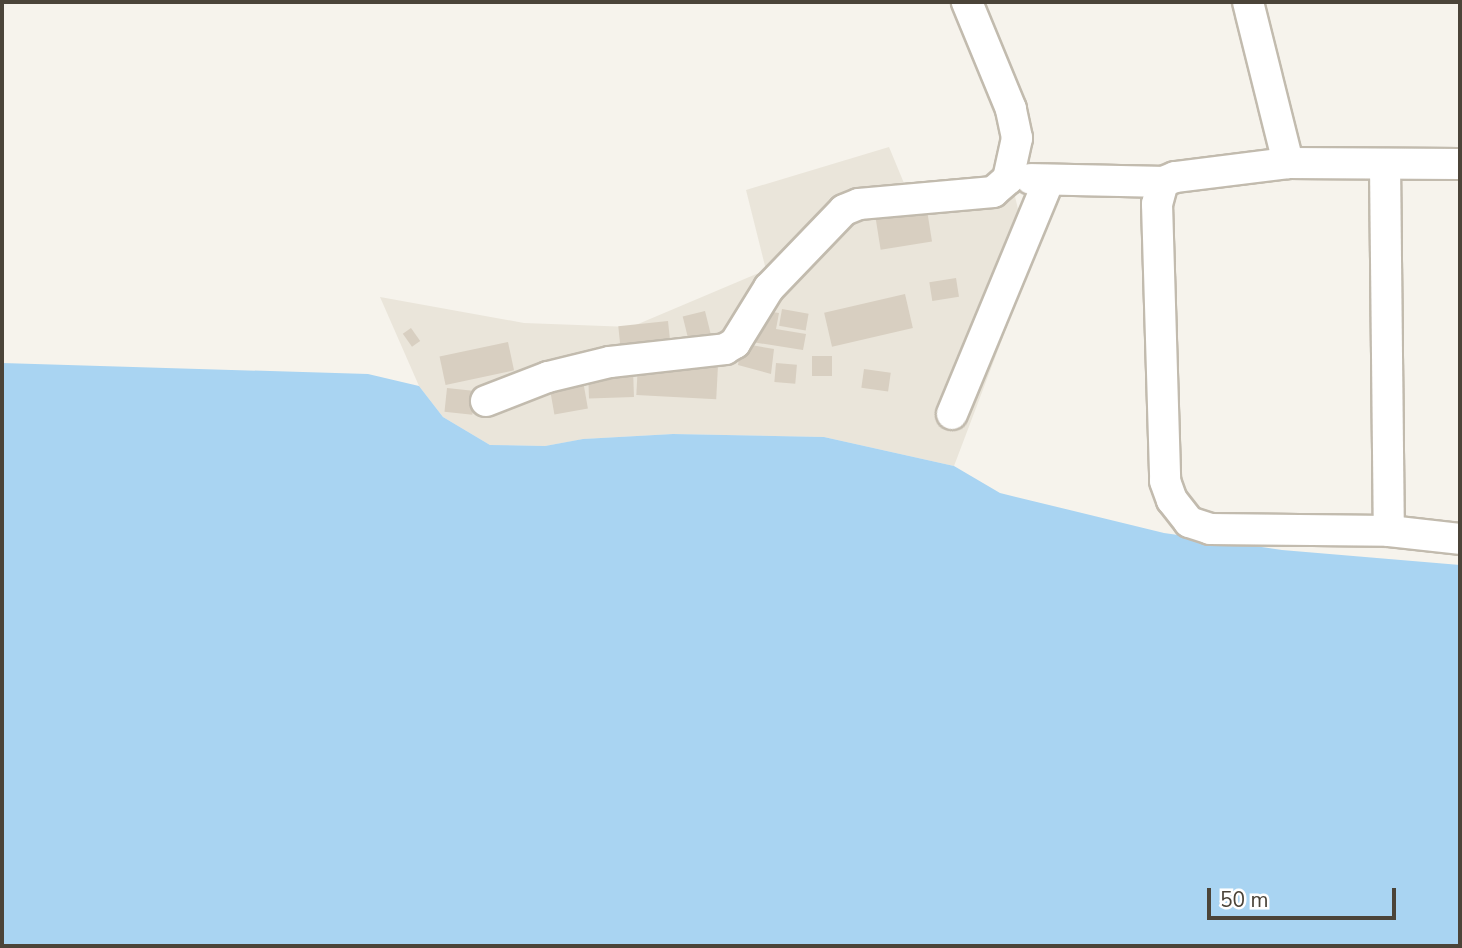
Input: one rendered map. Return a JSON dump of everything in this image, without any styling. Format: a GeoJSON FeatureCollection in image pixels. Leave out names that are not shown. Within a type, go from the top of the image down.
{"type":"FeatureCollection","features":[{"type":"Feature","properties":{"kind":"street"},"geometry":{"type":"LineString","coordinates":[[486,401],[548,377],[610,362],[725,349],[735,343],[769,288],[844,210],[859,204],[993,192],[1007,179],[1017,138],[1011,108],[967,2]]}},
{"type":"Feature","properties":{"kind":"street"},"geometry":{"type":"LineString","coordinates":[[1248,2],[1288,163]]}},
{"type":"Feature","properties":{"kind":"street"},"geometry":{"type":"LineString","coordinates":[[1007,179],[1163,181],[1288,163],[1460,164]]}},
{"type":"Feature","properties":{"kind":"street"},"geometry":{"type":"LineString","coordinates":[[1385,164],[1389,531]]}},
{"type":"Feature","properties":{"kind":"street"},"geometry":{"type":"LineString","coordinates":[[952,414],[1049,180]]}},
{"type":"Feature","properties":{"kind":"street"},"geometry":{"type":"LineString","coordinates":[[1163,181],[1157,204],[1165,481],[1172,500],[1189,522],[1210,529],[1389,531],[1460,539]]}},
{"type":"Feature","properties":{"kind":"shaded area"},"geometry":{"type":"Polygon","coordinates":[[[889,147],[906,188],[1012,184],[1031,263],[954,466],[824,437],[673,434],[584,439],[545,446],[490,445],[443,417],[419,386],[380,297],[524,323],[631,327],[766,270],[746,190],[889,147]]]}},
{"type":"Feature","properties":{"kind":"water"},"geometry":{"type":"Polygon","coordinates":[[[2,363],[368,374],[419,386],[443,417],[490,445],[545,446],[583,439],[673,434],[824,437],[954,466],[1000,493],[1164,533],[1282,550],[1460,565],[1460,946],[2,946],[2,363]]]}},
{"type":"Feature","properties":{"kind":"building"},"geometry":{"type":"Polygon","coordinates":[[[927,210],[932,242],[881,250],[876,218],[927,210]]]}},
{"type":"Feature","properties":{"kind":"building"},"geometry":{"type":"Polygon","coordinates":[[[956,278],[959,297],[932,301],[929,282],[956,278]]]}},
{"type":"Feature","properties":{"kind":"building"},"geometry":{"type":"Polygon","coordinates":[[[905,294],[913,328],[832,347],[824,313],[905,294]]]}},
{"type":"Feature","properties":{"kind":"building"},"geometry":{"type":"Polygon","coordinates":[[[782,309],[809,314],[806,330],[779,326],[782,309]]]}},
{"type":"Feature","properties":{"kind":"building"},"geometry":{"type":"Polygon","coordinates":[[[758,310],[779,313],[776,329],[806,334],[803,350],[752,342],[758,310]]]}},
{"type":"Feature","properties":{"kind":"building"},"geometry":{"type":"Polygon","coordinates":[[[705,311],[712,339],[690,345],[683,317],[705,311]]]}},
{"type":"Feature","properties":{"kind":"building"},"geometry":{"type":"Polygon","coordinates":[[[668,321],[671,349],[621,354],[618,326],[668,321]]]}},
{"type":"Feature","properties":{"kind":"building"},"geometry":{"type":"Polygon","coordinates":[[[411,328],[420,341],[412,347],[403,334],[411,328]]]}},
{"type":"Feature","properties":{"kind":"building"},"geometry":{"type":"Polygon","coordinates":[[[508,342],[514,370],[446,385],[440,357],[508,342]]]}},
{"type":"Feature","properties":{"kind":"building"},"geometry":{"type":"Polygon","coordinates":[[[751,345],[774,349],[771,374],[738,365],[740,352],[750,353],[751,345]]]}},
{"type":"Feature","properties":{"kind":"building"},"geometry":{"type":"Polygon","coordinates":[[[812,356],[832,356],[832,376],[812,376],[812,356]]]}},
{"type":"Feature","properties":{"kind":"building"},"geometry":{"type":"Polygon","coordinates":[[[638,363],[718,367],[716,399],[636,395],[638,363]]]}},
{"type":"Feature","properties":{"kind":"building"},"geometry":{"type":"Polygon","coordinates":[[[776,363],[797,365],[795,384],[774,382],[776,363]]]}},
{"type":"Feature","properties":{"kind":"building"},"geometry":{"type":"Polygon","coordinates":[[[633,369],[634,397],[589,399],[588,371],[633,369]]]}},
{"type":"Feature","properties":{"kind":"building"},"geometry":{"type":"Polygon","coordinates":[[[864,369],[891,373],[888,392],[861,388],[864,369]]]}},
{"type":"Feature","properties":{"kind":"building"},"geometry":{"type":"Polygon","coordinates":[[[582,375],[588,408],[554,414],[549,381],[582,375]]]}},
{"type":"Feature","properties":{"kind":"building"},"geometry":{"type":"Polygon","coordinates":[[[447,388],[475,391],[472,415],[444,412],[447,388]]]}}]}
